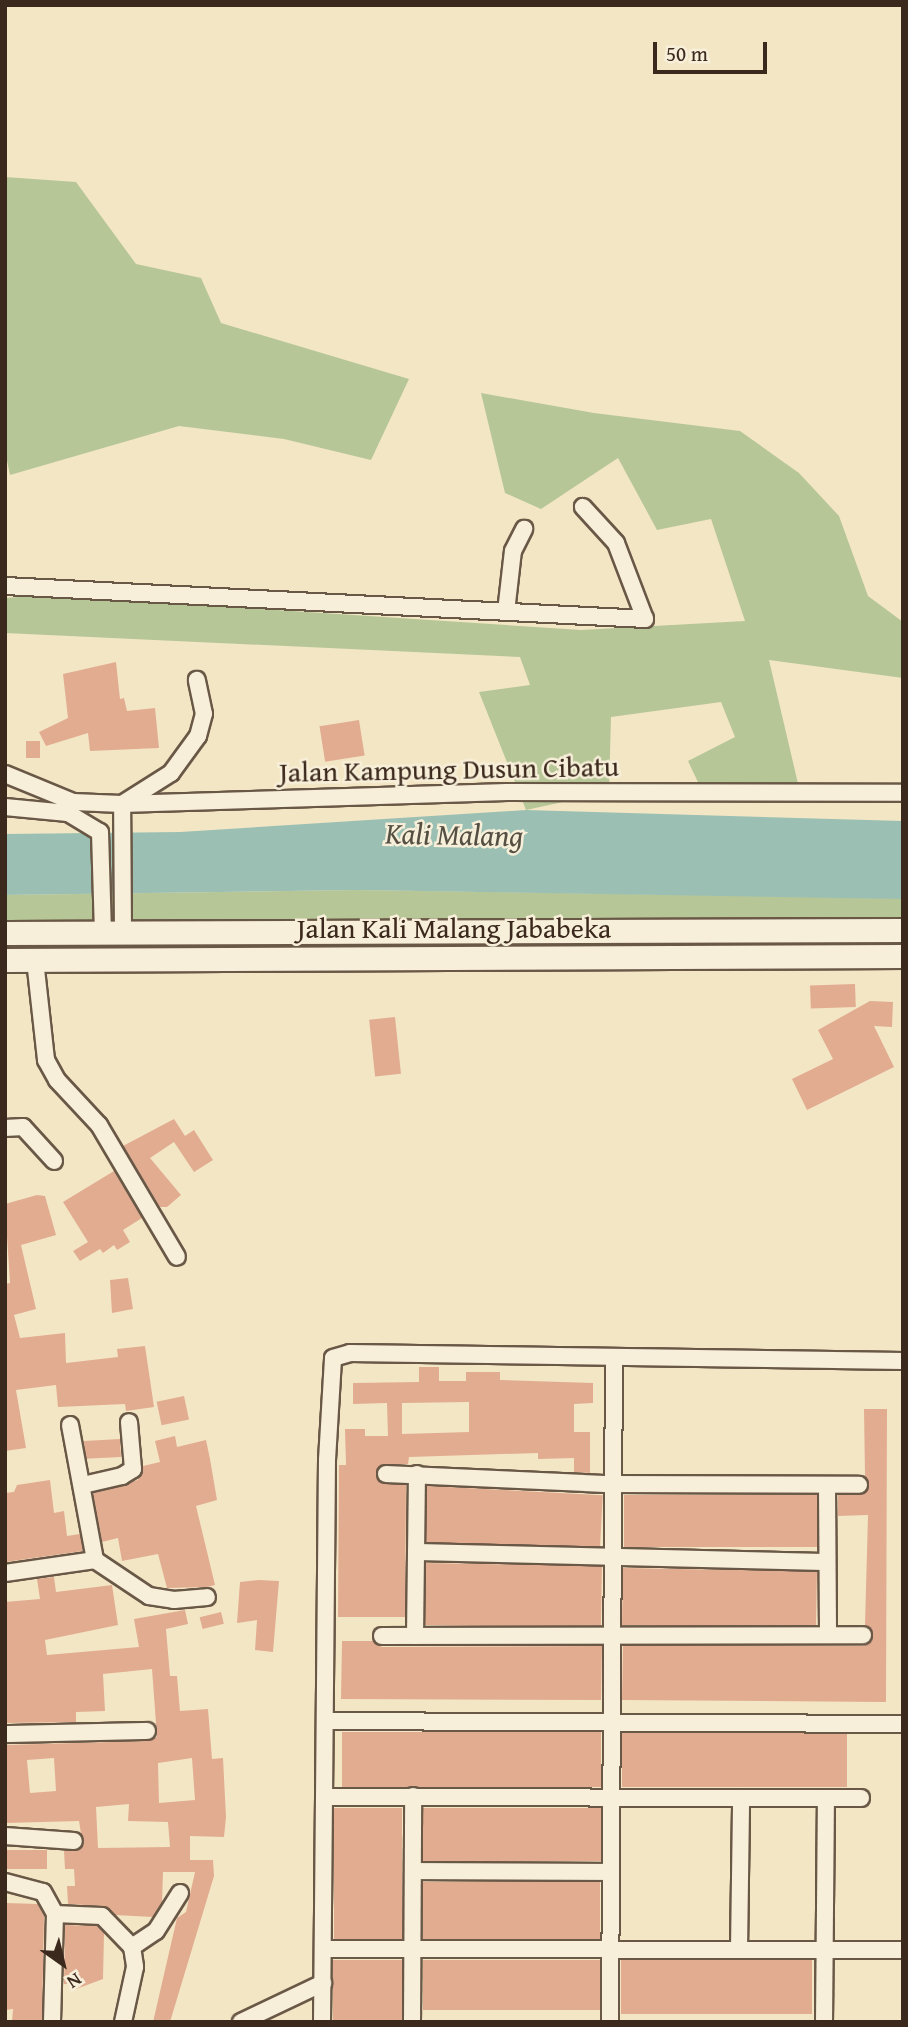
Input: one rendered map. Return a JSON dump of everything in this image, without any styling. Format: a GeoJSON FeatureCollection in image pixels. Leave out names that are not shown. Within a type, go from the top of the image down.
{"type":"FeatureCollection","features":[{"type":"Feature","properties":{"kind":"main road","name":"Jalan Kali Malang Jababeka"},"geometry":{"type":"LineString","coordinates":[[5,933],[117,927],[903,930]]}},
{"type":"Feature","properties":{"kind":"main road","name":"Jalan Kali Malang Jababeka"},"geometry":{"type":"LineString","coordinates":[[5,960],[903,956]]}},
{"type":"Feature","properties":{"kind":"street"},"geometry":{"type":"LineString","coordinates":[[5,586],[645,619],[616,543],[583,507]]}},
{"type":"Feature","properties":{"kind":"street"},"geometry":{"type":"LineString","coordinates":[[506,612],[513,551],[524,529]]}},
{"type":"Feature","properties":{"kind":"street"},"geometry":{"type":"LineString","coordinates":[[117,927],[122,804],[172,773],[198,736],[204,714],[197,680]]}},
{"type":"Feature","properties":{"kind":"street"},"geometry":{"type":"LineString","coordinates":[[5,774],[71,807],[100,832],[102,903],[117,927]]}},
{"type":"Feature","properties":{"kind":"street","name":"Jalan Kampung Dusun Cibatu"},"geometry":{"type":"LineString","coordinates":[[5,807],[506,792],[903,793]]}},
{"type":"Feature","properties":{"kind":"street"},"geometry":{"type":"LineString","coordinates":[[35,960],[46,1060],[57,1080],[99,1125],[177,1257]]}},
{"type":"Feature","properties":{"kind":"street"},"geometry":{"type":"LineString","coordinates":[[5,1128],[23,1127],[54,1161]]}},
{"type":"Feature","properties":{"kind":"street"},"geometry":{"type":"LineString","coordinates":[[322,2022],[327,1721],[327,1460],[333,1358],[350,1353],[903,1361]]}},
{"type":"Feature","properties":{"kind":"street"},"geometry":{"type":"LineString","coordinates":[[610,2022],[610,1484],[614,1357]]}},
{"type":"Feature","properties":{"kind":"street"},"geometry":{"type":"LineString","coordinates":[[83,1485],[122,1476],[133,1469],[129,1422]]}},
{"type":"Feature","properties":{"kind":"street"},"geometry":{"type":"LineString","coordinates":[[70,1424],[95,1560]]}},
{"type":"Feature","properties":{"kind":"street"},"geometry":{"type":"LineString","coordinates":[[386,1474],[610,1484],[859,1485]]}},
{"type":"Feature","properties":{"kind":"street"},"geometry":{"type":"LineString","coordinates":[[415,1636],[417,1474]]}},
{"type":"Feature","properties":{"kind":"street"},"geometry":{"type":"LineString","coordinates":[[827,1486],[828,1635]]}},
{"type":"Feature","properties":{"kind":"street"},"geometry":{"type":"LineString","coordinates":[[416,1552],[826,1562]]}},
{"type":"Feature","properties":{"kind":"street"},"geometry":{"type":"LineString","coordinates":[[5,1573],[95,1560],[149,1596],[174,1600],[207,1597]]}},
{"type":"Feature","properties":{"kind":"street"},"geometry":{"type":"LineString","coordinates":[[382,1636],[863,1635]]}},
{"type":"Feature","properties":{"kind":"street"},"geometry":{"type":"LineString","coordinates":[[327,1721],[903,1724]]}},
{"type":"Feature","properties":{"kind":"street"},"geometry":{"type":"LineString","coordinates":[[5,1734],[147,1731]]}},
{"type":"Feature","properties":{"kind":"street"},"geometry":{"type":"LineString","coordinates":[[412,2022],[413,1796]]}},
{"type":"Feature","properties":{"kind":"street"},"geometry":{"type":"LineString","coordinates":[[326,1797],[861,1798]]}},
{"type":"Feature","properties":{"kind":"street"},"geometry":{"type":"LineString","coordinates":[[739,1950],[741,1798]]}},
{"type":"Feature","properties":{"kind":"street"},"geometry":{"type":"LineString","coordinates":[[824,2022],[826,1798]]}},
{"type":"Feature","properties":{"kind":"street"},"geometry":{"type":"LineString","coordinates":[[5,1836],[74,1841]]}},
{"type":"Feature","properties":{"kind":"street"},"geometry":{"type":"LineString","coordinates":[[413,1871],[611,1872]]}},
{"type":"Feature","properties":{"kind":"street"},"geometry":{"type":"LineString","coordinates":[[5,1882],[43,1892],[55,1914],[52,2022]]}},
{"type":"Feature","properties":{"kind":"street"},"geometry":{"type":"LineString","coordinates":[[132,1947],[156,1931],[180,1893]]}},
{"type":"Feature","properties":{"kind":"street"},"geometry":{"type":"LineString","coordinates":[[55,1914],[102,1916],[132,1947],[135,1968],[123,2022]]}},
{"type":"Feature","properties":{"kind":"street"},"geometry":{"type":"LineString","coordinates":[[323,1949],[903,1950]]}},
{"type":"Feature","properties":{"kind":"street"},"geometry":{"type":"LineString","coordinates":[[241,2022],[323,1983]]}},
{"type":"Feature","properties":{"kind":"green space"},"geometry":{"type":"Polygon","coordinates":[[[5,177],[76,182],[136,264],[201,278],[221,323],[409,379],[371,460],[284,439],[179,426],[10,475],[5,451],[5,177]]]}},
{"type":"Feature","properties":{"kind":"green space"},"geometry":{"type":"Polygon","coordinates":[[[481,393],[594,413],[740,431],[799,473],[839,516],[868,596],[903,622],[903,678],[769,660],[800,792],[704,795],[688,761],[735,737],[721,702],[611,717],[609,792],[526,810],[479,692],[530,685],[520,657],[5,633],[5,598],[47,595],[581,630],[745,621],[711,519],[657,530],[618,458],[541,509],[505,493],[481,393]]]}},
{"type":"Feature","properties":{"kind":"green space"},"geometry":{"type":"Polygon","coordinates":[[[357,890],[903,898],[903,957],[5,959],[5,895],[357,890]]]}},
{"type":"Feature","properties":{"kind":"water","name":"Kali Malang"},"geometry":{"type":"Polygon","coordinates":[[[526,810],[903,821],[903,899],[357,890],[5,895],[5,834],[180,832],[526,810]]]}},
{"type":"Feature","properties":{"kind":"building"},"geometry":{"type":"Polygon","coordinates":[[[116,662],[120,699],[124,698],[127,711],[155,708],[159,748],[90,751],[88,733],[46,746],[39,732],[68,718],[63,674],[116,662]]]}},
{"type":"Feature","properties":{"kind":"building"},"geometry":{"type":"Polygon","coordinates":[[[359,720],[365,756],[325,762],[319,726],[359,720]]]}},
{"type":"Feature","properties":{"kind":"building"},"geometry":{"type":"Polygon","coordinates":[[[26,741],[40,741],[40,758],[26,758],[26,741]]]}},
{"type":"Feature","properties":{"kind":"building"},"geometry":{"type":"Polygon","coordinates":[[[855,984],[856,1007],[811,1009],[810,986],[855,984]]]}},
{"type":"Feature","properties":{"kind":"building"},"geometry":{"type":"Polygon","coordinates":[[[870,1001],[893,1002],[892,1027],[874,1026],[894,1067],[807,1110],[792,1079],[833,1059],[818,1030],[870,1001]]]}},
{"type":"Feature","properties":{"kind":"building"},"geometry":{"type":"Polygon","coordinates":[[[395,1017],[401,1074],[375,1076],[369,1020],[395,1017]]]}},
{"type":"Feature","properties":{"kind":"building"},"geometry":{"type":"Polygon","coordinates":[[[174,1119],[185,1136],[194,1130],[213,1160],[194,1172],[174,1142],[150,1158],[181,1195],[167,1207],[160,1207],[123,1146],[174,1119]]]}},
{"type":"Feature","properties":{"kind":"building"},"geometry":{"type":"Polygon","coordinates":[[[114,1171],[142,1218],[123,1230],[130,1242],[117,1250],[114,1245],[103,1253],[100,1249],[80,1261],[73,1251],[88,1242],[63,1202],[114,1171]]]}},
{"type":"Feature","properties":{"kind":"building"},"geometry":{"type":"Polygon","coordinates":[[[37,1195],[45,1196],[56,1235],[21,1245],[36,1309],[14,1315],[20,1338],[65,1333],[66,1363],[118,1357],[117,1349],[145,1346],[154,1407],[126,1411],[125,1404],[58,1407],[56,1385],[16,1390],[26,1448],[5,1451],[5,1284],[10,1283],[5,1204],[37,1195]]]}},
{"type":"Feature","properties":{"kind":"building"},"geometry":{"type":"Polygon","coordinates":[[[128,1278],[133,1309],[112,1313],[110,1280],[128,1278]]]}},
{"type":"Feature","properties":{"kind":"building"},"geometry":{"type":"Polygon","coordinates":[[[419,1367],[439,1367],[439,1381],[466,1381],[466,1372],[500,1372],[500,1380],[593,1383],[593,1403],[574,1404],[574,1432],[590,1432],[590,1473],[574,1472],[574,1458],[538,1459],[538,1453],[409,1457],[408,1464],[381,1465],[376,1474],[380,1482],[406,1485],[405,1617],[338,1617],[339,1465],[346,1465],[345,1429],[365,1429],[365,1436],[388,1436],[387,1403],[353,1404],[353,1383],[419,1382],[419,1367]],[[469,1402],[402,1403],[402,1434],[469,1432],[469,1402]]]}},
{"type":"Feature","properties":{"kind":"building"},"geometry":{"type":"Polygon","coordinates":[[[184,1396],[189,1419],[162,1425],[157,1402],[184,1396]]]}},
{"type":"Feature","properties":{"kind":"building"},"geometry":{"type":"Polygon","coordinates":[[[864,1409],[887,1409],[886,1702],[622,1700],[623,1646],[863,1646],[872,1641],[872,1630],[865,1625],[868,1515],[838,1516],[838,1495],[864,1494],[869,1486],[865,1476],[864,1409]]]}},
{"type":"Feature","properties":{"kind":"building"},"geometry":{"type":"Polygon","coordinates":[[[175,1436],[177,1447],[206,1440],[217,1500],[196,1506],[215,1585],[207,1587],[167,1588],[158,1554],[122,1561],[118,1538],[102,1542],[93,1493],[138,1480],[143,1466],[160,1462],[155,1441],[175,1436]]]}},
{"type":"Feature","properties":{"kind":"building"},"geometry":{"type":"Polygon","coordinates":[[[120,1439],[121,1457],[85,1459],[84,1441],[120,1439]]]}},
{"type":"Feature","properties":{"kind":"building"},"geometry":{"type":"Polygon","coordinates":[[[50,1480],[54,1513],[64,1511],[67,1536],[80,1534],[83,1551],[5,1562],[5,1493],[14,1492],[17,1485],[50,1480]]]}},
{"type":"Feature","properties":{"kind":"building"},"geometry":{"type":"Polygon","coordinates":[[[427,1486],[603,1495],[600,1551],[424,1542],[427,1486]]]}},
{"type":"Feature","properties":{"kind":"building"},"geometry":{"type":"Polygon","coordinates":[[[624,1495],[817,1495],[817,1547],[624,1547],[624,1495]]]}},
{"type":"Feature","properties":{"kind":"building"},"geometry":{"type":"Polygon","coordinates":[[[426,1563],[602,1566],[601,1628],[425,1625],[426,1563]]]}},
{"type":"Feature","properties":{"kind":"building"},"geometry":{"type":"Polygon","coordinates":[[[623,1568],[817,1571],[816,1628],[622,1625],[623,1568]]]}},
{"type":"Feature","properties":{"kind":"building"},"geometry":{"type":"Polygon","coordinates":[[[54,1577],[56,1592],[112,1585],[118,1625],[45,1640],[47,1655],[139,1647],[134,1619],[185,1610],[188,1624],[166,1629],[170,1676],[177,1676],[180,1711],[208,1709],[212,1759],[223,1758],[226,1817],[224,1837],[190,1836],[190,1860],[213,1860],[214,1876],[170,2022],[153,2022],[177,1918],[186,1912],[195,1872],[163,1872],[162,1903],[153,1917],[115,1915],[102,1906],[68,1904],[67,1886],[75,1886],[74,1869],[65,1869],[64,1851],[83,1846],[79,1821],[5,1823],[5,1745],[147,1741],[157,1737],[152,1669],[103,1674],[105,1711],[76,1712],[76,1722],[5,1723],[5,1602],[40,1599],[37,1579],[54,1577]],[[54,1758],[27,1760],[30,1793],[56,1791],[54,1758]],[[192,1758],[158,1763],[159,1803],[195,1800],[192,1758]],[[129,1804],[96,1807],[98,1848],[170,1847],[168,1822],[128,1821],[129,1804]]]}},
{"type":"Feature","properties":{"kind":"building"},"geometry":{"type":"Polygon","coordinates":[[[279,1581],[273,1652],[255,1650],[257,1620],[237,1623],[240,1582],[279,1581]]]}},
{"type":"Feature","properties":{"kind":"building"},"geometry":{"type":"Polygon","coordinates":[[[221,1612],[224,1624],[203,1629],[200,1617],[221,1612]]]}},
{"type":"Feature","properties":{"kind":"building"},"geometry":{"type":"Polygon","coordinates":[[[342,1641],[373,1641],[382,1647],[602,1646],[601,1700],[341,1699],[342,1641]]]}},
{"type":"Feature","properties":{"kind":"building"},"geometry":{"type":"Polygon","coordinates":[[[342,1732],[601,1732],[601,1787],[342,1787],[342,1732]]]}},
{"type":"Feature","properties":{"kind":"building"},"geometry":{"type":"Polygon","coordinates":[[[622,1733],[847,1733],[847,1787],[622,1787],[622,1733]]]}},
{"type":"Feature","properties":{"kind":"building"},"geometry":{"type":"Polygon","coordinates":[[[334,1808],[402,1808],[402,1939],[334,1939],[334,1808]]]}},
{"type":"Feature","properties":{"kind":"building"},"geometry":{"type":"Polygon","coordinates":[[[423,1808],[601,1808],[601,1861],[423,1861],[423,1808]]]}},
{"type":"Feature","properties":{"kind":"building"},"geometry":{"type":"Polygon","coordinates":[[[5,1850],[47,1850],[47,1869],[5,1869],[5,1850]]]}},
{"type":"Feature","properties":{"kind":"building"},"geometry":{"type":"Polygon","coordinates":[[[423,1882],[600,1882],[600,1939],[423,1939],[423,1882]]]}},
{"type":"Feature","properties":{"kind":"building"},"geometry":{"type":"Polygon","coordinates":[[[5,1903],[38,1904],[44,1916],[42,2022],[12,2022],[13,2009],[5,2010],[5,1903]]]}},
{"type":"Feature","properties":{"kind":"building"},"geometry":{"type":"Polygon","coordinates":[[[65,1925],[97,1926],[104,1933],[103,1979],[71,1991],[69,1984],[64,1984],[65,1925]]]}},
{"type":"Feature","properties":{"kind":"building"},"geometry":{"type":"Polygon","coordinates":[[[333,1960],[402,1960],[402,2022],[333,2022],[333,1960]]]}},
{"type":"Feature","properties":{"kind":"building"},"geometry":{"type":"Polygon","coordinates":[[[423,1960],[600,1960],[600,2010],[423,2010],[423,1960]]]}},
{"type":"Feature","properties":{"kind":"building"},"geometry":{"type":"Polygon","coordinates":[[[621,1960],[812,1960],[812,2014],[621,2014],[621,1960]]]}}]}
